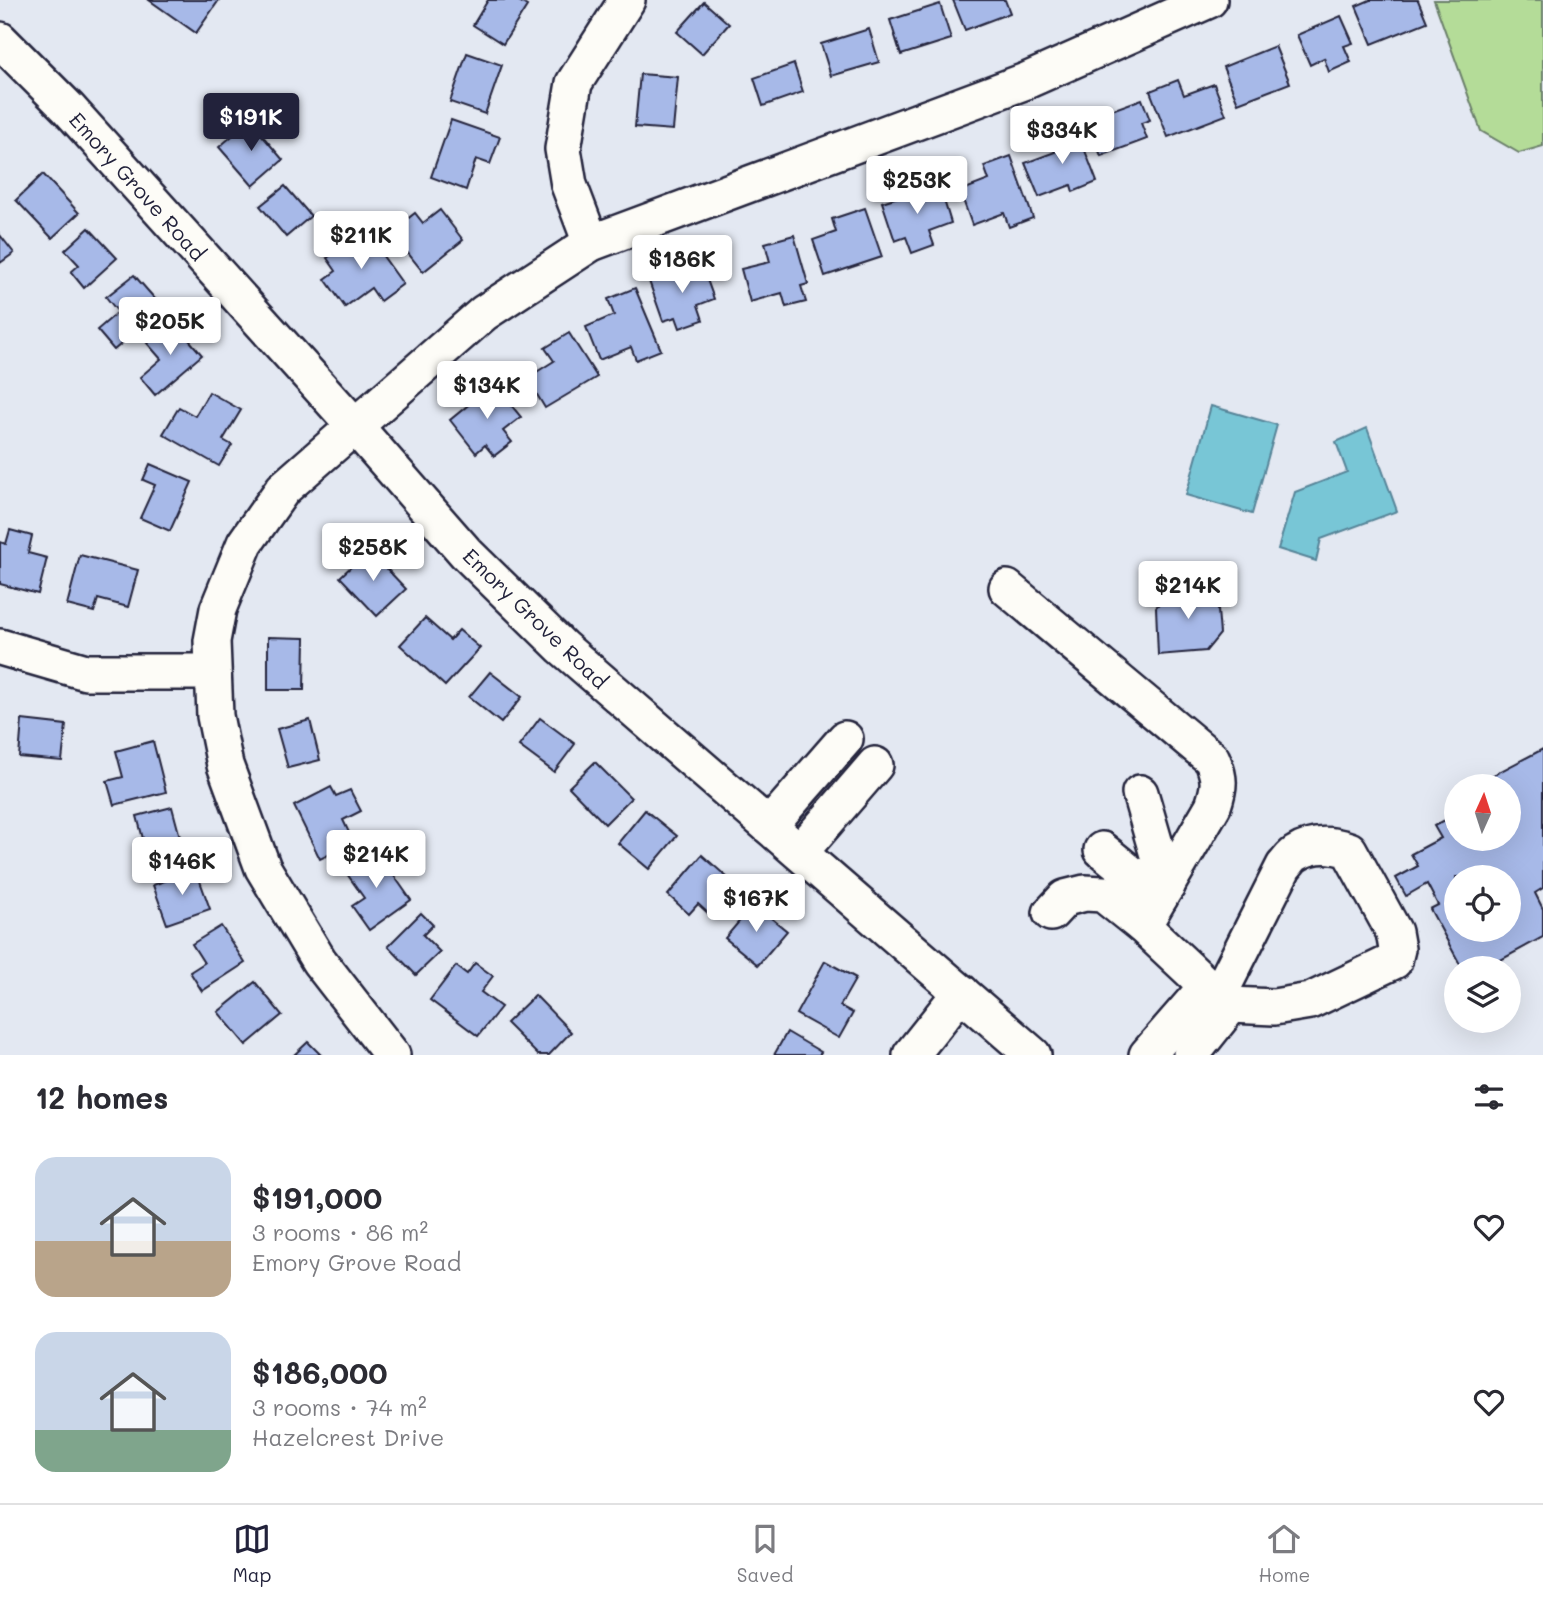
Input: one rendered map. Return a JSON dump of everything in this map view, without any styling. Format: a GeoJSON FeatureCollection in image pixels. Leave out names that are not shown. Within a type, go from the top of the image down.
{"type":"FeatureCollection","features":[{"type":"Feature","properties":{"kind":"street"},"geometry":{"type":"LineString","coordinates":[[591,243],[569,185],[563,149],[574,83],[628,0]]}},
{"type":"Feature","properties":{"kind":"street"},"geometry":{"type":"LineString","coordinates":[[392,1055],[319,961],[263,868],[225,765],[215,716],[212,641],[218,609],[245,543],[283,489],[484,313],[591,243],[1026,81],[1209,0]]}},
{"type":"Feature","properties":{"kind":"street","name":"Emory Grove Road"},"geometry":{"type":"LineString","coordinates":[[0,40],[68,108],[466,552],[562,647],[1029,1054]]}},
{"type":"Feature","properties":{"kind":"street"},"geometry":{"type":"LineString","coordinates":[[1007,588],[1212,759],[1218,774],[1218,790],[1213,806],[1156,903]]}},
{"type":"Feature","properties":{"kind":"street"},"geometry":{"type":"LineString","coordinates":[[0,647],[86,672],[212,672]]}},
{"type":"Feature","properties":{"kind":"street"},"geometry":{"type":"LineString","coordinates":[[769,826],[845,739]]}},
{"type":"Feature","properties":{"kind":"street"},"geometry":{"type":"LineString","coordinates":[[800,852],[875,765]]}},
{"type":"Feature","properties":{"kind":"street"},"geometry":{"type":"LineString","coordinates":[[1140,793],[1156,903]]}},
{"type":"Feature","properties":{"kind":"street"},"geometry":{"type":"LineString","coordinates":[[1102,850],[1156,903],[1219,996],[1274,1007],[1310,1001],[1394,961],[1397,949],[1394,932],[1349,850],[1335,845],[1317,845],[1296,853],[1284,866],[1219,996],[1191,1055]]}},
{"type":"Feature","properties":{"kind":"street"},"geometry":{"type":"LineString","coordinates":[[1051,913],[1065,898],[1085,893],[1156,903]]}},
{"type":"Feature","properties":{"kind":"street"},"geometry":{"type":"LineString","coordinates":[[911,1055],[961,992]]}},
{"type":"Feature","properties":{"kind":"street"},"geometry":{"type":"LineString","coordinates":[[1147,1055],[1219,996]]}},
{"type":"Feature","properties":{"kind":"green space"},"geometry":{"type":"Polygon","coordinates":[[[1434,0],[1543,0],[1543,146],[1519,153],[1481,131],[1434,0]]]}},
{"type":"Feature","properties":{"kind":"water"},"geometry":{"type":"Polygon","coordinates":[[[1211,406],[1277,425],[1252,514],[1186,495],[1211,406]]]}},
{"type":"Feature","properties":{"kind":"water"},"geometry":{"type":"Polygon","coordinates":[[[1367,428],[1397,511],[1321,539],[1316,561],[1278,549],[1295,492],[1347,472],[1336,442],[1367,428]]]}},
{"type":"Feature","properties":{"kind":"building"},"geometry":{"type":"Polygon","coordinates":[[[149,0],[219,0],[196,33],[149,0]]]}},
{"type":"Feature","properties":{"kind":"building"},"geometry":{"type":"Polygon","coordinates":[[[488,0],[517,0],[527,6],[503,44],[473,25],[488,0]]]}},
{"type":"Feature","properties":{"kind":"building"},"geometry":{"type":"Polygon","coordinates":[[[953,0],[1005,0],[1010,13],[965,30],[953,0]]]}},
{"type":"Feature","properties":{"kind":"building"},"geometry":{"type":"Polygon","coordinates":[[[1370,0],[1418,0],[1427,22],[1372,44],[1356,6],[1370,0]]]}},
{"type":"Feature","properties":{"kind":"building"},"geometry":{"type":"Polygon","coordinates":[[[704,2],[729,24],[702,54],[677,32],[704,2]]]}},
{"type":"Feature","properties":{"kind":"building"},"geometry":{"type":"Polygon","coordinates":[[[940,4],[951,39],[901,55],[890,20],[940,4]]]}},
{"type":"Feature","properties":{"kind":"building"},"geometry":{"type":"Polygon","coordinates":[[[1341,16],[1353,43],[1344,46],[1351,62],[1329,72],[1324,58],[1310,65],[1297,35],[1341,16]]]}},
{"type":"Feature","properties":{"kind":"building"},"geometry":{"type":"Polygon","coordinates":[[[869,29],[879,62],[831,76],[821,44],[869,29]]]}},
{"type":"Feature","properties":{"kind":"building"},"geometry":{"type":"Polygon","coordinates":[[[1275,46],[1290,83],[1238,103],[1223,67],[1275,46]]]}},
{"type":"Feature","properties":{"kind":"building"},"geometry":{"type":"Polygon","coordinates":[[[467,53],[502,65],[485,114],[450,102],[467,53]]]}},
{"type":"Feature","properties":{"kind":"building"},"geometry":{"type":"Polygon","coordinates":[[[794,64],[803,92],[763,106],[754,78],[794,64]]]}},
{"type":"Feature","properties":{"kind":"building"},"geometry":{"type":"Polygon","coordinates":[[[640,74],[678,77],[673,130],[635,127],[640,74]]]}},
{"type":"Feature","properties":{"kind":"building"},"geometry":{"type":"Polygon","coordinates":[[[1178,80],[1184,95],[1214,84],[1226,115],[1168,137],[1150,91],[1178,80]]]}},
{"type":"Feature","properties":{"kind":"building"},"geometry":{"type":"Polygon","coordinates":[[[1142,99],[1150,120],[1141,123],[1147,139],[1101,156],[1087,119],[1142,99]]]}},
{"type":"Feature","properties":{"kind":"building"},"geometry":{"type":"Polygon","coordinates":[[[451,120],[500,137],[490,164],[476,159],[466,190],[431,177],[451,120]]]}},
{"type":"Feature","properties":{"kind":"building"},"geometry":{"type":"Polygon","coordinates":[[[250,121],[283,160],[253,186],[219,147],[250,121]]]}},
{"type":"Feature","properties":{"kind":"building"},"geometry":{"type":"Polygon","coordinates":[[[1076,127],[1097,182],[1073,192],[1071,185],[1039,197],[1025,163],[1055,152],[1049,137],[1076,127]]]}},
{"type":"Feature","properties":{"kind":"building"},"geometry":{"type":"Polygon","coordinates":[[[1011,156],[1033,218],[1009,227],[1004,213],[972,225],[960,191],[989,180],[984,166],[1011,156]]]}},
{"type":"Feature","properties":{"kind":"building"},"geometry":{"type":"Polygon","coordinates":[[[43,174],[79,213],[52,238],[16,200],[43,174]]]}},
{"type":"Feature","properties":{"kind":"building"},"geometry":{"type":"Polygon","coordinates":[[[939,184],[951,223],[929,231],[934,245],[912,253],[906,237],[895,241],[882,202],[939,184]]]}},
{"type":"Feature","properties":{"kind":"building"},"geometry":{"type":"Polygon","coordinates":[[[285,186],[311,216],[286,237],[260,206],[285,186]]]}},
{"type":"Feature","properties":{"kind":"building"},"geometry":{"type":"Polygon","coordinates":[[[865,208],[882,257],[825,276],[813,240],[836,232],[832,219],[865,208]]]}},
{"type":"Feature","properties":{"kind":"building"},"geometry":{"type":"Polygon","coordinates":[[[440,210],[463,240],[423,272],[391,232],[415,213],[423,223],[440,210]]]}},
{"type":"Feature","properties":{"kind":"building"},"geometry":{"type":"Polygon","coordinates":[[[89,228],[117,258],[84,288],[71,272],[79,265],[65,250],[89,228]]]}},
{"type":"Feature","properties":{"kind":"building"},"geometry":{"type":"Polygon","coordinates":[[[365,231],[403,284],[380,301],[371,288],[345,307],[325,279],[336,271],[327,258],[365,231]]]}},
{"type":"Feature","properties":{"kind":"building"},"geometry":{"type":"Polygon","coordinates":[[[0,235],[14,253],[0,263],[0,235]]]}},
{"type":"Feature","properties":{"kind":"building"},"geometry":{"type":"Polygon","coordinates":[[[794,235],[808,284],[801,286],[806,302],[786,307],[782,293],[750,302],[741,269],[770,262],[765,243],[794,235]]]}},
{"type":"Feature","properties":{"kind":"building"},"geometry":{"type":"Polygon","coordinates":[[[701,263],[714,299],[698,305],[703,320],[680,328],[676,317],[663,321],[649,281],[701,263]]]}},
{"type":"Feature","properties":{"kind":"building"},"geometry":{"type":"Polygon","coordinates":[[[134,275],[163,308],[114,350],[97,330],[118,312],[106,297],[134,275]]]}},
{"type":"Feature","properties":{"kind":"building"},"geometry":{"type":"Polygon","coordinates":[[[635,288],[661,350],[636,360],[631,347],[599,360],[586,327],[614,315],[608,299],[635,288]]]}},
{"type":"Feature","properties":{"kind":"building"},"geometry":{"type":"Polygon","coordinates":[[[173,321],[202,355],[155,395],[140,377],[161,359],[147,343],[173,321]]]}},
{"type":"Feature","properties":{"kind":"building"},"geometry":{"type":"Polygon","coordinates":[[[569,333],[597,377],[545,408],[527,378],[554,361],[545,348],[569,333]]]}},
{"type":"Feature","properties":{"kind":"building"},"geometry":{"type":"Polygon","coordinates":[[[494,384],[521,417],[503,431],[512,442],[494,456],[485,445],[476,453],[450,420],[494,384]]]}},
{"type":"Feature","properties":{"kind":"building"},"geometry":{"type":"Polygon","coordinates":[[[209,392],[241,410],[223,440],[232,445],[219,466],[163,434],[179,407],[195,416],[209,392]]]}},
{"type":"Feature","properties":{"kind":"building"},"geometry":{"type":"Polygon","coordinates":[[[150,464],[192,482],[170,531],[140,518],[155,485],[143,480],[150,464]]]}},
{"type":"Feature","properties":{"kind":"building"},"geometry":{"type":"Polygon","coordinates":[[[10,530],[32,536],[28,553],[47,558],[38,594],[0,584],[0,542],[6,544],[10,530]]]}},
{"type":"Feature","properties":{"kind":"building"},"geometry":{"type":"Polygon","coordinates":[[[369,550],[406,589],[377,616],[340,577],[369,550]]]}},
{"type":"Feature","properties":{"kind":"building"},"geometry":{"type":"Polygon","coordinates":[[[80,555],[138,570],[128,607],[98,599],[94,612],[67,605],[80,555]]]}},
{"type":"Feature","properties":{"kind":"building"},"geometry":{"type":"Polygon","coordinates":[[[1216,586],[1220,634],[1206,651],[1158,655],[1156,607],[1171,590],[1216,586]]]}},
{"type":"Feature","properties":{"kind":"building"},"geometry":{"type":"Polygon","coordinates":[[[425,618],[450,640],[459,630],[480,648],[445,686],[400,645],[425,618]]]}},
{"type":"Feature","properties":{"kind":"building"},"geometry":{"type":"Polygon","coordinates":[[[268,637],[305,638],[304,690],[268,690],[268,637]]]}},
{"type":"Feature","properties":{"kind":"building"},"geometry":{"type":"Polygon","coordinates":[[[490,672],[522,697],[501,723],[469,697],[490,672]]]}},
{"type":"Feature","properties":{"kind":"building"},"geometry":{"type":"Polygon","coordinates":[[[540,718],[575,744],[554,772],[519,746],[540,718]]]}},
{"type":"Feature","properties":{"kind":"building"},"geometry":{"type":"Polygon","coordinates":[[[22,720],[66,725],[62,761],[19,757],[22,720]]]}},
{"type":"Feature","properties":{"kind":"building"},"geometry":{"type":"Polygon","coordinates":[[[310,720],[320,760],[288,768],[277,729],[310,720]]]}},
{"type":"Feature","properties":{"kind":"building"},"geometry":{"type":"Polygon","coordinates":[[[153,741],[166,792],[114,805],[107,781],[123,777],[116,751],[153,741]]]}},
{"type":"Feature","properties":{"kind":"building"},"geometry":{"type":"Polygon","coordinates":[[[1543,749],[1543,888],[1535,893],[1543,909],[1543,937],[1508,956],[1455,956],[1448,942],[1521,942],[1521,865],[1444,865],[1444,935],[1430,909],[1438,905],[1427,884],[1406,896],[1396,878],[1418,866],[1411,854],[1441,838],[1434,826],[1444,821],[1444,851],[1521,851],[1521,774],[1495,774],[1543,749]]]}},
{"type":"Feature","properties":{"kind":"building"},"geometry":{"type":"Polygon","coordinates":[[[595,762],[631,798],[605,824],[569,787],[595,762]]]}},
{"type":"Feature","properties":{"kind":"building"},"geometry":{"type":"Polygon","coordinates":[[[331,787],[336,796],[350,790],[361,811],[343,820],[354,843],[320,859],[294,806],[331,787]]]}},
{"type":"Feature","properties":{"kind":"building"},"geometry":{"type":"Polygon","coordinates":[[[172,807],[183,848],[148,858],[137,816],[172,807]]]}},
{"type":"Feature","properties":{"kind":"building"},"geometry":{"type":"Polygon","coordinates":[[[645,810],[677,836],[649,869],[618,843],[645,810]]]}},
{"type":"Feature","properties":{"kind":"building"},"geometry":{"type":"Polygon","coordinates":[[[376,850],[411,900],[369,930],[352,906],[364,898],[345,871],[376,850]]]}},
{"type":"Feature","properties":{"kind":"building"},"geometry":{"type":"Polygon","coordinates":[[[702,855],[736,885],[710,915],[698,904],[689,914],[668,895],[702,855]]]}},
{"type":"Feature","properties":{"kind":"building"},"geometry":{"type":"Polygon","coordinates":[[[196,870],[210,909],[167,924],[153,885],[196,870]]]}},
{"type":"Feature","properties":{"kind":"building"},"geometry":{"type":"Polygon","coordinates":[[[754,904],[787,931],[758,965],[725,938],[754,904]]]}},
{"type":"Feature","properties":{"kind":"building"},"geometry":{"type":"Polygon","coordinates":[[[421,913],[433,925],[423,935],[440,952],[416,975],[388,946],[421,913]]]}},
{"type":"Feature","properties":{"kind":"building"},"geometry":{"type":"Polygon","coordinates":[[[221,926],[245,963],[202,991],[190,972],[204,963],[192,944],[221,926]]]}},
{"type":"Feature","properties":{"kind":"building"},"geometry":{"type":"Polygon","coordinates":[[[825,961],[856,978],[840,1006],[853,1013],[839,1038],[796,1014],[825,961]]]}},
{"type":"Feature","properties":{"kind":"building"},"geometry":{"type":"Polygon","coordinates":[[[475,963],[493,976],[481,992],[501,1007],[478,1036],[430,1000],[456,966],[467,974],[475,963]]]}},
{"type":"Feature","properties":{"kind":"building"},"geometry":{"type":"Polygon","coordinates":[[[255,982],[282,1015],[246,1045],[218,1012],[255,982]]]}},
{"type":"Feature","properties":{"kind":"building"},"geometry":{"type":"Polygon","coordinates":[[[535,995],[571,1032],[549,1055],[538,1055],[506,1023],[535,995]]]}},
{"type":"Feature","properties":{"kind":"building"},"geometry":{"type":"Polygon","coordinates":[[[787,1032],[821,1052],[819,1055],[774,1055],[787,1032]]]}},
{"type":"Feature","properties":{"kind":"building"},"geometry":{"type":"Polygon","coordinates":[[[308,1042],[321,1055],[294,1055],[308,1042]]]}}]}
